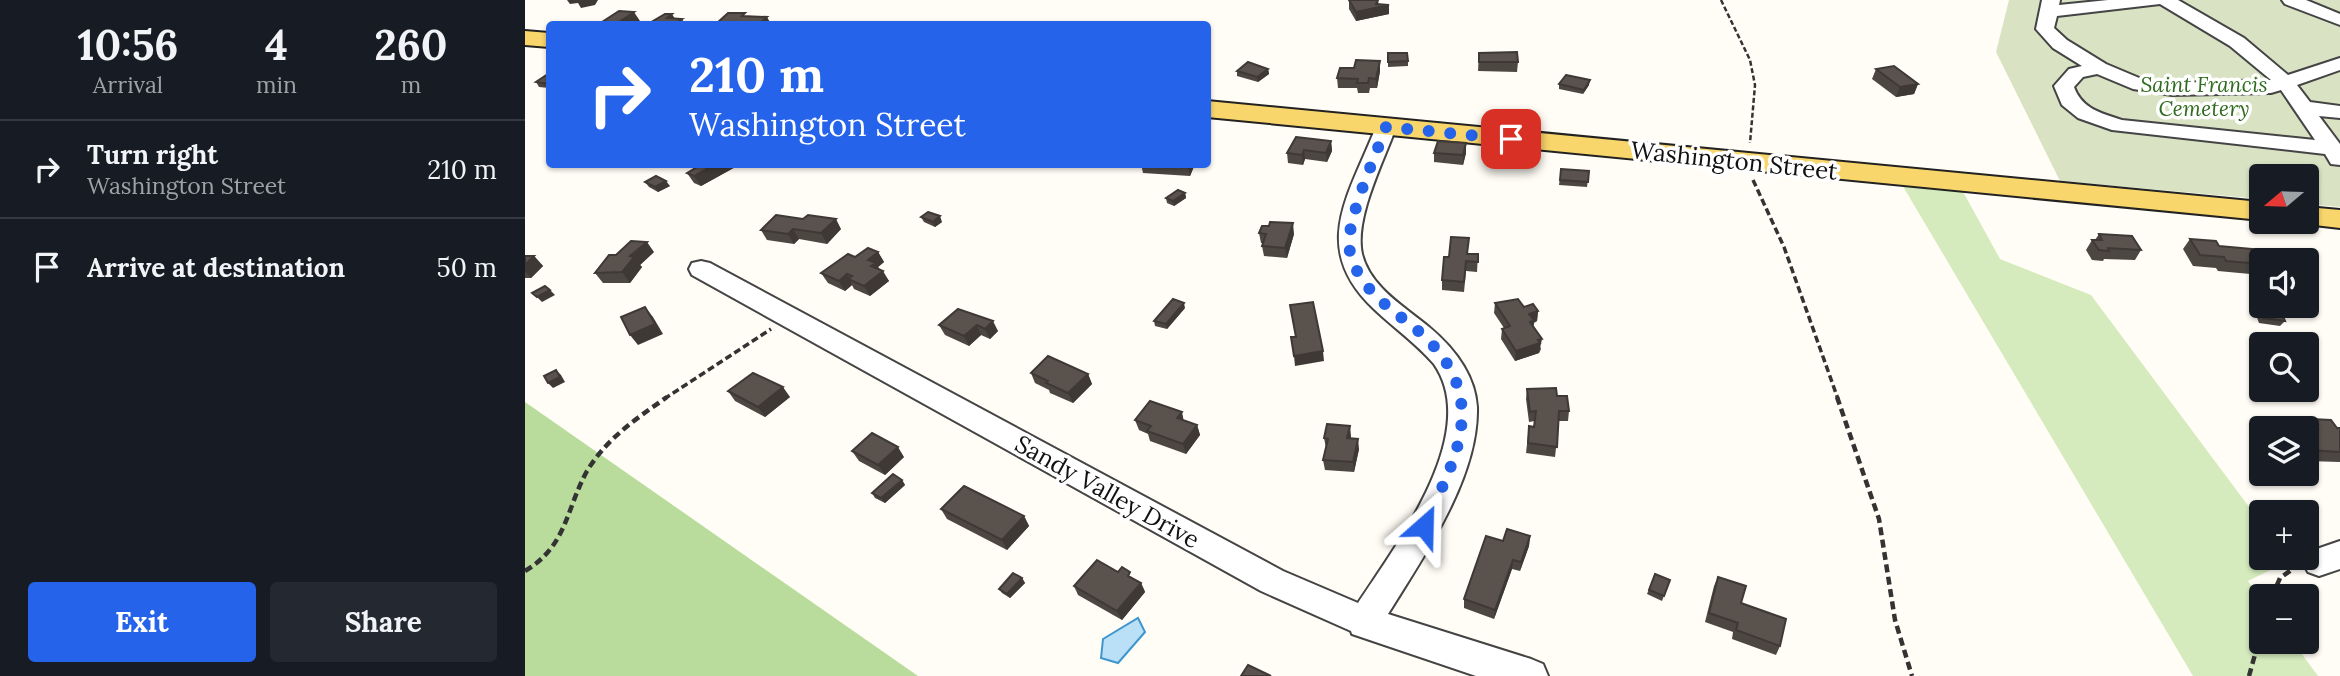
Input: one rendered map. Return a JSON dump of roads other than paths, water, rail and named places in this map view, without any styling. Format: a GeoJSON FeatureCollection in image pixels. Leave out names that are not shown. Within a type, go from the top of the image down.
{"type":"FeatureCollection","features":[{"type":"Feature","properties":{"kind":"main road"},"geometry":{"type":"LineString","coordinates":[[525,38],[546,40]]}},
{"type":"Feature","properties":{"kind":"main road","name":"Washington Street"},"geometry":{"type":"LineString","coordinates":[[1211,109],[2249,210]]}},
{"type":"Feature","properties":{"kind":"main road"},"geometry":{"type":"LineString","coordinates":[[2319,217],[2340,219]]}},
{"type":"Feature","properties":{"kind":"street"},"geometry":{"type":"LineString","coordinates":[[2165,0],[2237,42],[2287,84],[2337,155]]}},
{"type":"Feature","properties":{"kind":"street"},"geometry":{"type":"LineString","coordinates":[[2291,0],[2340,20]]}},
{"type":"Feature","properties":{"kind":"street"},"geometry":{"type":"LineString","coordinates":[[2050,6],[2045,29],[2060,44],[2099,68],[2140,85],[2172,89],[2271,87],[2287,84],[2340,64]]}},
{"type":"Feature","properties":{"kind":"street"},"geometry":{"type":"LineString","coordinates":[[2099,68],[2076,74],[2064,86],[2069,101],[2085,114],[2119,126],[2337,155]]}},
{"type":"Feature","properties":{"kind":"street"},"geometry":{"type":"LineString","coordinates":[[2306,108],[2340,112]]}},
{"type":"Feature","properties":{"kind":"street"},"geometry":{"type":"LineString","coordinates":[[1364,622],[1424,526],[1458,446],[1463,414],[1457,378],[1427,340],[1365,285],[1354,264],[1349,245],[1352,223],[1386,127]]}},
{"type":"Feature","properties":{"kind":"street","name":"Sandy Valley Drive"},"geometry":{"type":"LineString","coordinates":[[701,269],[1230,559],[1364,622],[1466,658],[1531,676]]}},
{"type":"Feature","properties":{"kind":"lane"},"geometry":{"type":"LineString","coordinates":[[2050,6],[2156,0]]}},
{"type":"Feature","properties":{"kind":"water"},"geometry":{"type":"Polygon","coordinates":[[[1138,618],[1145,632],[1118,663],[1101,658],[1103,639],[1138,618]]]}},
{"type":"Feature","properties":{"kind":"park label","name":"Saint Francis Cemetery"},"geometry":{"type":"Point","coordinates":[2204,97]}}]}
